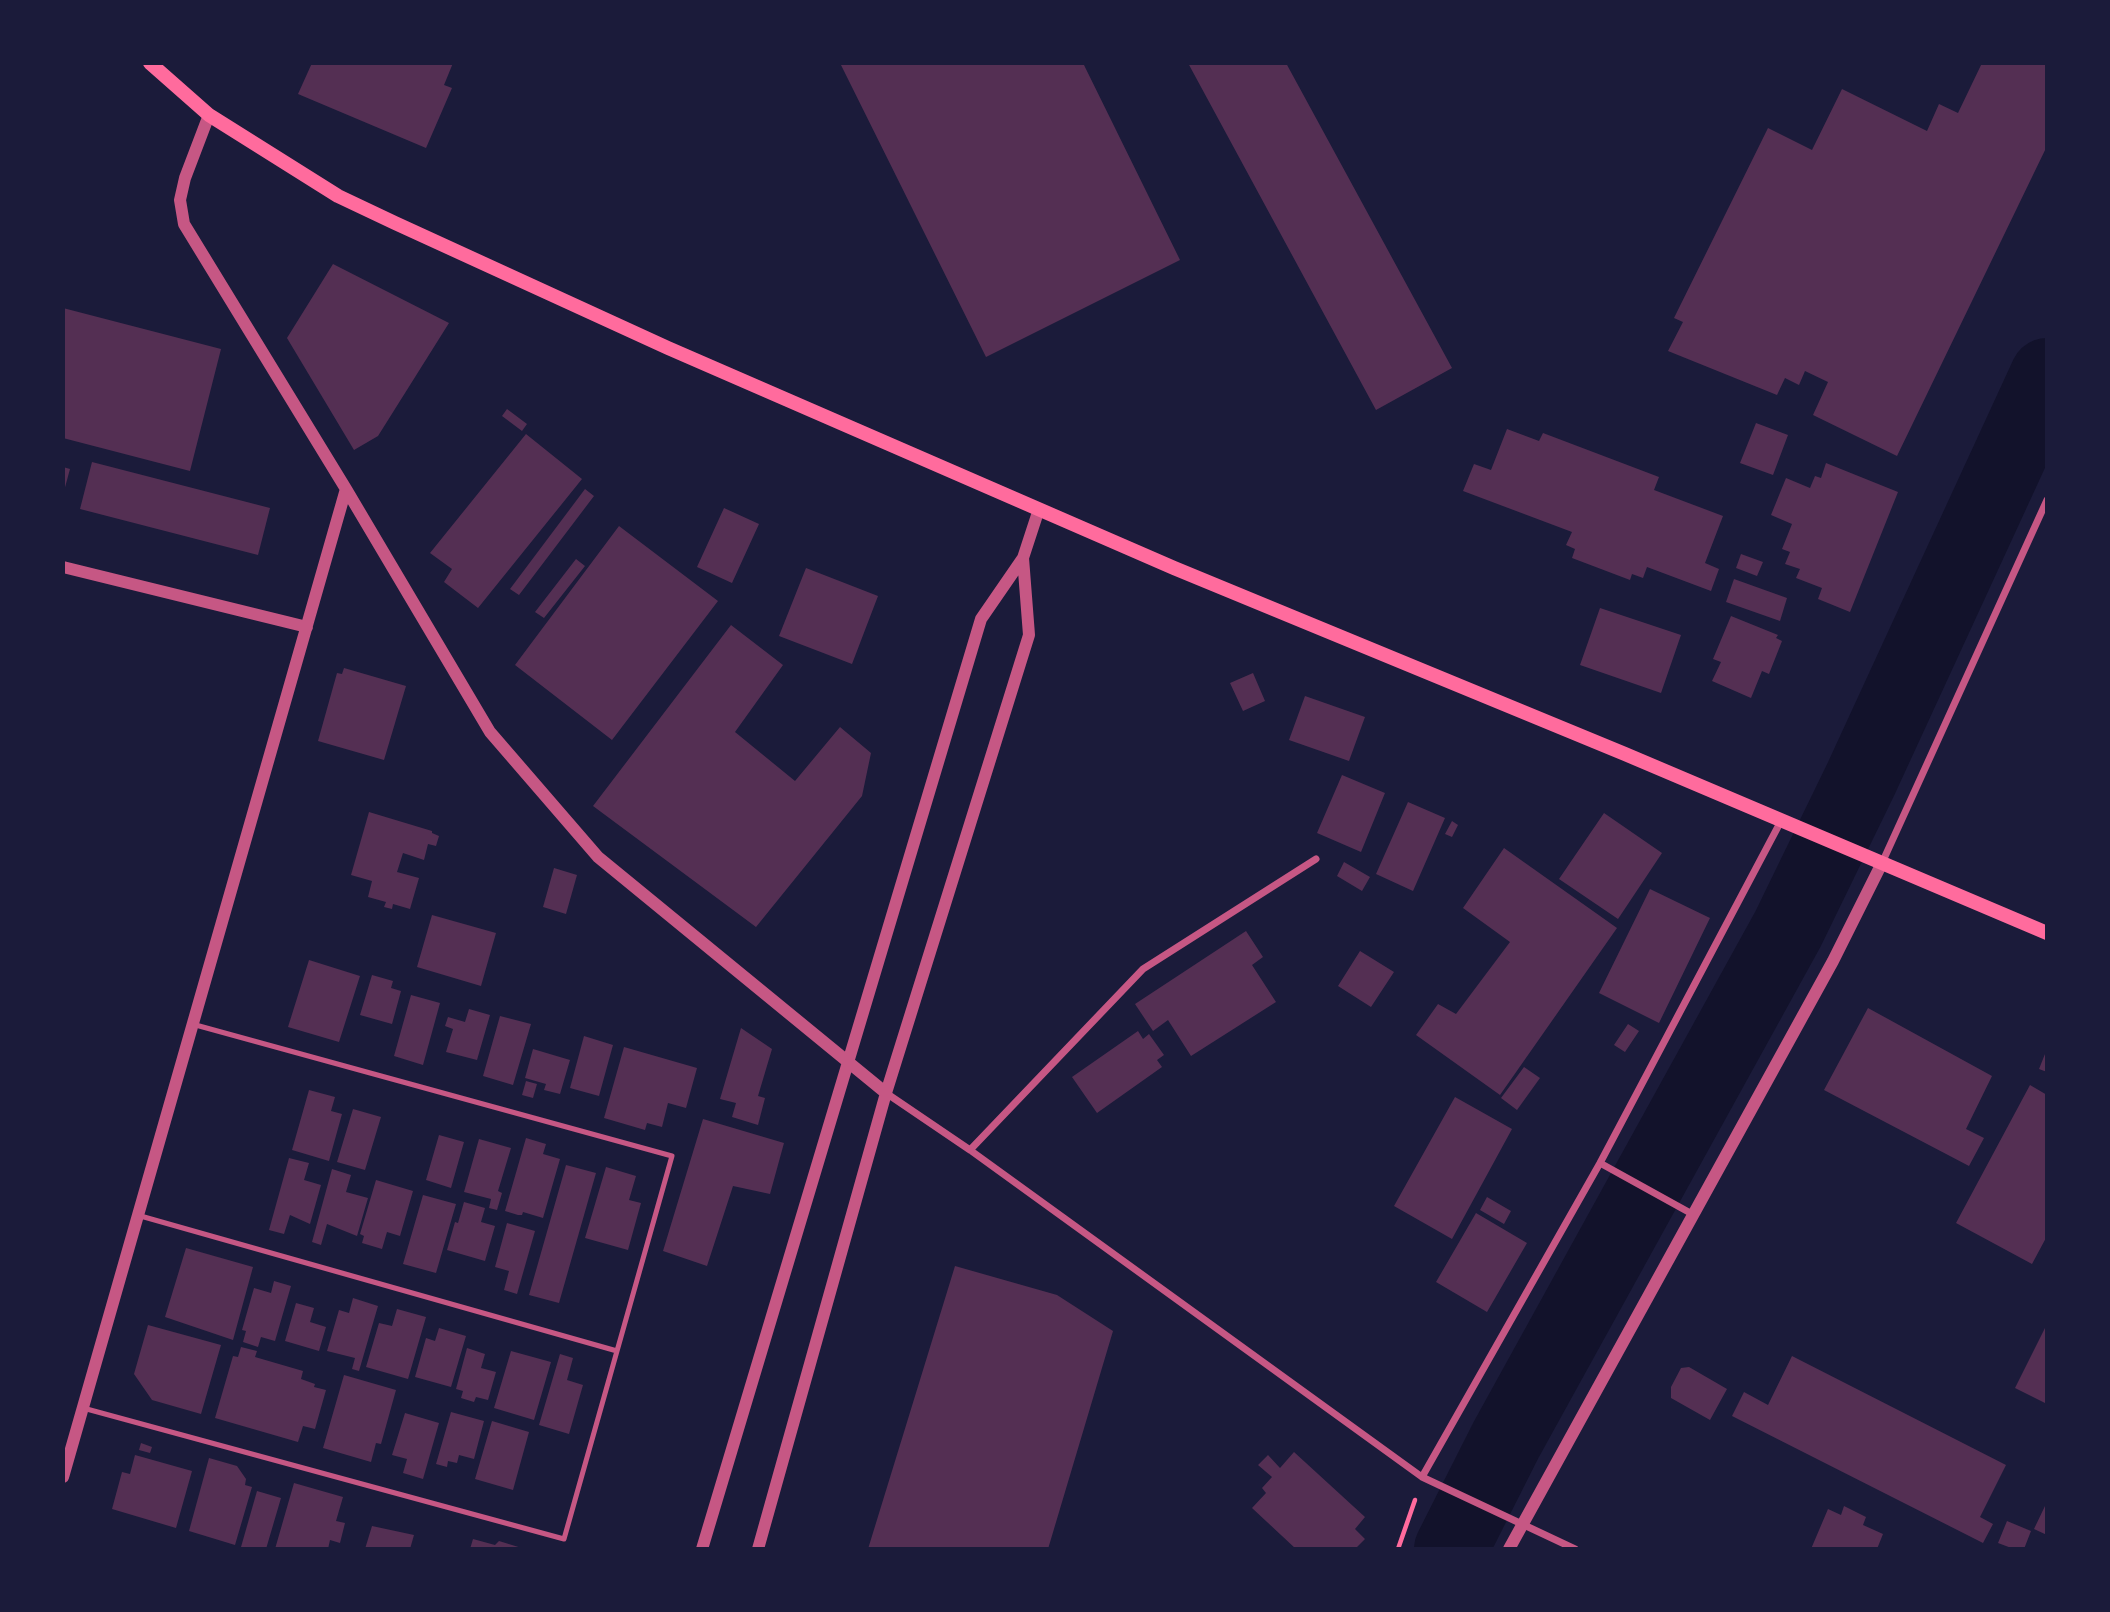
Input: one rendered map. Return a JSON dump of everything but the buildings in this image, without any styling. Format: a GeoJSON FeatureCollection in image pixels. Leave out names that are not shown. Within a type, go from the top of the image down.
{"type":"FeatureCollection","features":[{"type":"Feature","properties":{"kind":"main road"},"geometry":{"type":"LineString","coordinates":[[150,63],[209,115],[338,196],[395,223],[668,348],[1039,509],[2047,933]]}},
{"type":"Feature","properties":{"kind":"street"},"geometry":{"type":"LineString","coordinates":[[209,115],[185,177],[180,200],[184,224],[490,732],[598,857],[886,1093],[971,1150],[1422,1477],[1575,1549]]}},
{"type":"Feature","properties":{"kind":"street"},"geometry":{"type":"LineString","coordinates":[[63,1477],[346,489]]}},
{"type":"Feature","properties":{"kind":"street"},"geometry":{"type":"LineString","coordinates":[[1509,1549],[1833,961],[1882,863],[2047,500]]}},
{"type":"Feature","properties":{"kind":"street"},"geometry":{"type":"LineString","coordinates":[[702,1549],[981,618],[1023,558],[1039,509]]}},
{"type":"Feature","properties":{"kind":"street"},"geometry":{"type":"LineString","coordinates":[[758,1549],[886,1093],[1029,635],[1023,558]]}},
{"type":"Feature","properties":{"kind":"street"},"geometry":{"type":"LineString","coordinates":[[63,567],[307,627]]}},
{"type":"Feature","properties":{"kind":"street"},"geometry":{"type":"LineString","coordinates":[[1422,1477],[1600,1163],[1786,824]]}},
{"type":"Feature","properties":{"kind":"street"},"geometry":{"type":"LineString","coordinates":[[971,1150],[1143,969],[1316,859]]}},
{"type":"Feature","properties":{"kind":"street"},"geometry":{"type":"LineString","coordinates":[[1600,1163],[1694,1216]]}},
{"type":"Feature","properties":{"kind":"lane"},"geometry":{"type":"LineString","coordinates":[[83,1408],[564,1539],[672,1156],[192,1024]]}},
{"type":"Feature","properties":{"kind":"lane"},"geometry":{"type":"LineString","coordinates":[[137,1215],[617,1351]]}},
{"type":"Feature","properties":{"kind":"path"},"geometry":{"type":"LineString","coordinates":[[1398,1549],[1422,1477]]}},
{"type":"Feature","properties":{"kind":"waterway"},"geometry":{"type":"LineString","coordinates":[[1451,1549],[1506,1440],[1788,929],[1861,779],[2047,375]]}}]}
